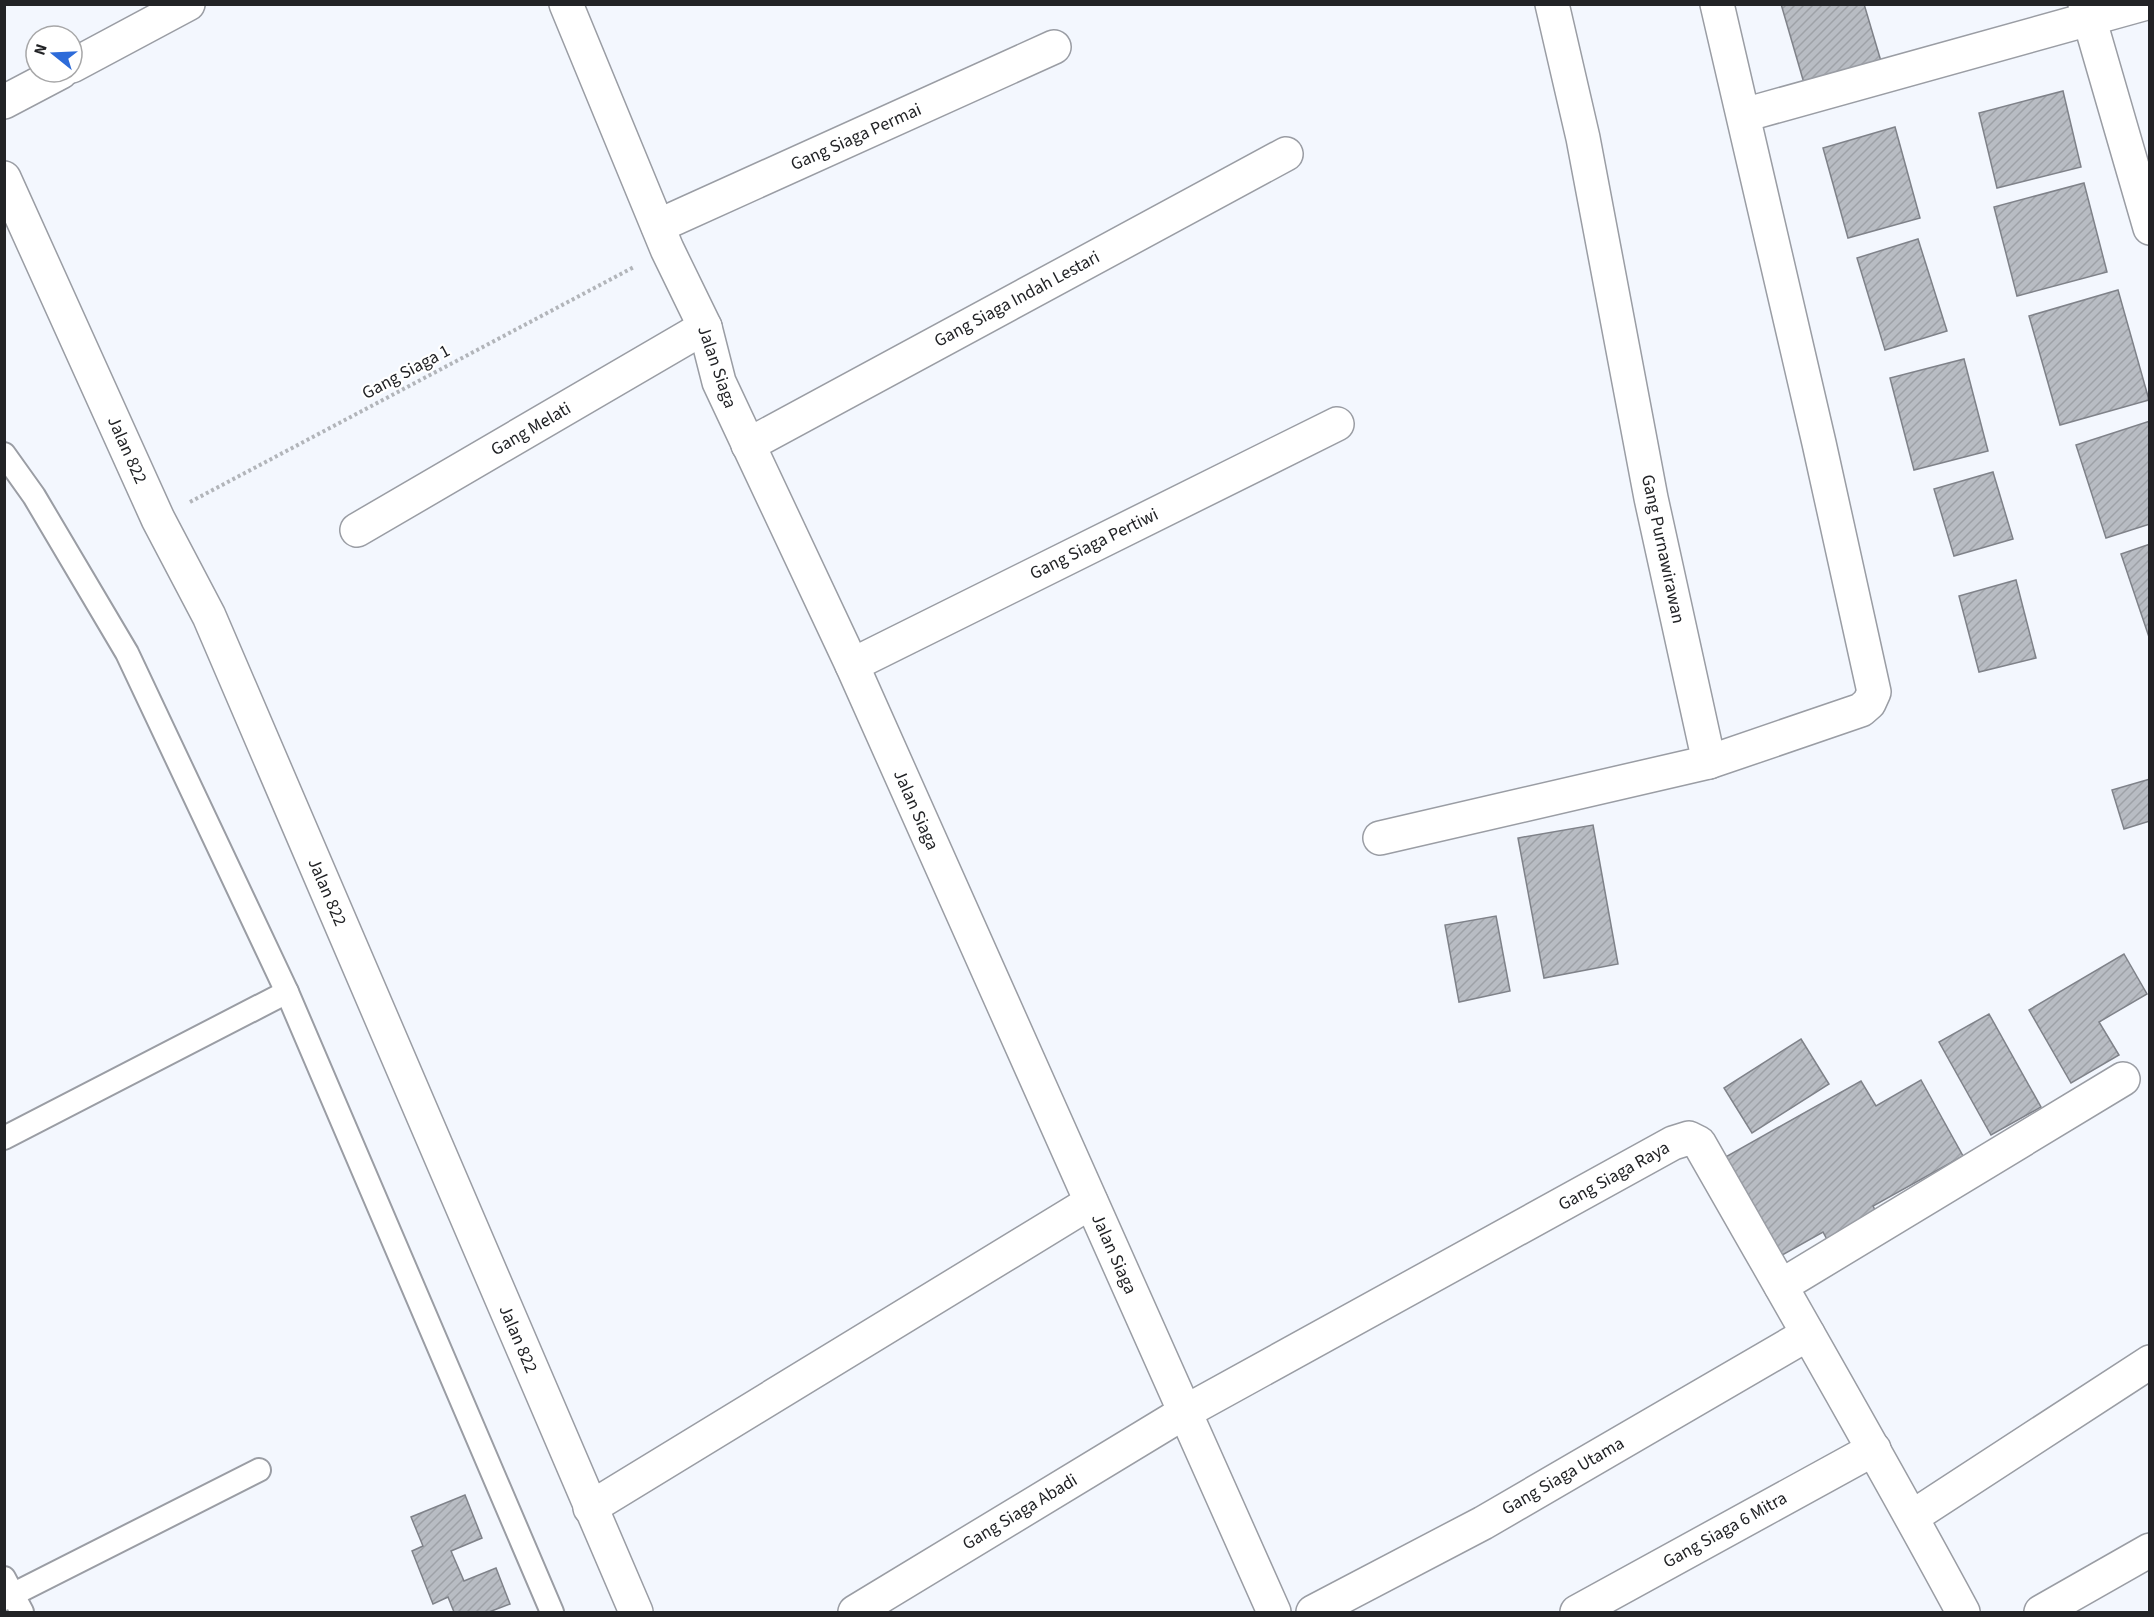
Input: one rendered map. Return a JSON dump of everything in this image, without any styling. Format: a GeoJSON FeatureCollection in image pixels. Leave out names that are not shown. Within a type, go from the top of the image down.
{"type":"FeatureCollection","features":[{"type":"Feature","properties":{"kind":"street","name":"Jalan Siaga"},"geometry":{"type":"LineString","coordinates":[[566,4],[663,238],[705,327],[719,382],[852,665],[1274,1612]]}},
{"type":"Feature","properties":{"kind":"street","name":"Gang Purnawirawan"},"geometry":{"type":"LineString","coordinates":[[1552,4],[1583,138],[1652,498],[1709,762]]}},
{"type":"Feature","properties":{"kind":"street"},"geometry":{"type":"LineString","coordinates":[[1380,838],[1709,762],[1861,710],[1869,703],[1874,692],[1717,4]]}},
{"type":"Feature","properties":{"kind":"street"},"geometry":{"type":"LineString","coordinates":[[1744,115],[2088,13],[2143,4]]}},
{"type":"Feature","properties":{"kind":"street"},"geometry":{"type":"LineString","coordinates":[[84,60],[186,5]]}},
{"type":"Feature","properties":{"kind":"street"},"geometry":{"type":"LineString","coordinates":[[2088,13],[2150,228]]}},
{"type":"Feature","properties":{"kind":"street","name":"Gang Siaga Permai"},"geometry":{"type":"LineString","coordinates":[[663,238],[1054,47]]}},
{"type":"Feature","properties":{"kind":"street"},"geometry":{"type":"LineString","coordinates":[[4,102],[38,84]]}},
{"type":"Feature","properties":{"kind":"street","name":"Gang Siaga Indah Lestari"},"geometry":{"type":"LineString","coordinates":[[748,445],[1286,154]]}},
{"type":"Feature","properties":{"kind":"street","name":"Jalan 822"},"geometry":{"type":"LineString","coordinates":[[4,178],[158,519],[214,627],[636,1612]]}},
{"type":"Feature","properties":{"kind":"street","name":"Gang Melati"},"geometry":{"type":"LineString","coordinates":[[357,530],[705,327]]}},
{"type":"Feature","properties":{"kind":"street","name":"Gang Siaga Pertiwi"},"geometry":{"type":"LineString","coordinates":[[852,665],[1337,424]]}},
{"type":"Feature","properties":{"kind":"street"},"geometry":{"type":"LineString","coordinates":[[1781,1286],[2123,1079]]}},
{"type":"Feature","properties":{"kind":"street","name":"Gang Siaga Raya"},"geometry":{"type":"LineString","coordinates":[[1185,1412],[1673,1143],[1689,1138],[1699,1143],[1837,1389],[1874,1449],[1963,1612]]}},
{"type":"Feature","properties":{"kind":"street"},"geometry":{"type":"LineString","coordinates":[[590,1508],[1091,1202]]}},
{"type":"Feature","properties":{"kind":"street","name":"Gang Siaga Utama"},"geometry":{"type":"LineString","coordinates":[[1313,1612],[1483,1523],[1808,1334]]}},
{"type":"Feature","properties":{"kind":"street"},"geometry":{"type":"LineString","coordinates":[[1912,1517],[2150,1362]]}},
{"type":"Feature","properties":{"kind":"street","name":"Gang Siaga Abadi"},"geometry":{"type":"LineString","coordinates":[[855,1612],[1185,1412]]}},
{"type":"Feature","properties":{"kind":"street","name":"Gang Siaga 6 Mitra"},"geometry":{"type":"LineString","coordinates":[[1577,1612],[1874,1449]]}},
{"type":"Feature","properties":{"kind":"street"},"geometry":{"type":"LineString","coordinates":[[2041,1612],[2150,1550]]}},
{"type":"Feature","properties":{"kind":"lane"},"geometry":{"type":"LineString","coordinates":[[4,454],[34,496],[126,653],[287,992],[552,1612]]}},
{"type":"Feature","properties":{"kind":"lane"},"geometry":{"type":"LineString","coordinates":[[4,1138],[287,992]]}},
{"type":"Feature","properties":{"kind":"lane"},"geometry":{"type":"LineString","coordinates":[[11,1596],[260,1470]]}},
{"type":"Feature","properties":{"kind":"path","name":"Gang Siaga 1"},"geometry":{"type":"LineString","coordinates":[[158,519],[663,238]]}},
{"type":"Feature","properties":{"kind":"building"},"geometry":{"type":"Polygon","coordinates":[[[1781,4],[1864,4],[1883,68],[1806,90],[1781,4]]]}},
{"type":"Feature","properties":{"kind":"building"},"geometry":{"type":"Polygon","coordinates":[[[2063,91],[2081,167],[1997,188],[1979,113],[2063,91]]]}},
{"type":"Feature","properties":{"kind":"building"},"geometry":{"type":"Polygon","coordinates":[[[1895,127],[1920,218],[1848,238],[1823,148],[1895,127]]]}},
{"type":"Feature","properties":{"kind":"building"},"geometry":{"type":"Polygon","coordinates":[[[2084,183],[2107,272],[2017,296],[1994,207],[2084,183]]]}},
{"type":"Feature","properties":{"kind":"building"},"geometry":{"type":"Polygon","coordinates":[[[1918,239],[1947,331],[1885,350],[1857,258],[1918,239]]]}},
{"type":"Feature","properties":{"kind":"building"},"geometry":{"type":"Polygon","coordinates":[[[2118,290],[2149,400],[2060,425],[2029,316],[2118,290]]]}},
{"type":"Feature","properties":{"kind":"building"},"geometry":{"type":"Polygon","coordinates":[[[1964,359],[1988,451],[1914,470],[1890,378],[1964,359]]]}},
{"type":"Feature","properties":{"kind":"building"},"geometry":{"type":"Polygon","coordinates":[[[2150,421],[2150,524],[2106,538],[2076,445],[2150,421]]]}},
{"type":"Feature","properties":{"kind":"building"},"geometry":{"type":"Polygon","coordinates":[[[1993,472],[2013,539],[1954,556],[1934,489],[1993,472]]]}},
{"type":"Feature","properties":{"kind":"building"},"geometry":{"type":"Polygon","coordinates":[[[2150,544],[2150,640],[2121,554],[2150,544]]]}},
{"type":"Feature","properties":{"kind":"building"},"geometry":{"type":"Polygon","coordinates":[[[2016,580],[2036,658],[1979,672],[1959,596],[2016,580]]]}},
{"type":"Feature","properties":{"kind":"building"},"geometry":{"type":"Polygon","coordinates":[[[2150,779],[2150,821],[2124,829],[2112,790],[2150,779]]]}},
{"type":"Feature","properties":{"kind":"building"},"geometry":{"type":"Polygon","coordinates":[[[1593,825],[1618,964],[1544,978],[1518,838],[1593,825]]]}},
{"type":"Feature","properties":{"kind":"building"},"geometry":{"type":"Polygon","coordinates":[[[1496,916],[1510,991],[1459,1002],[1445,925],[1496,916]]]}},
{"type":"Feature","properties":{"kind":"building"},"geometry":{"type":"Polygon","coordinates":[[[2124,954],[2147,994],[2099,1022],[2119,1055],[2071,1083],[2029,1010],[2124,954]]]}},
{"type":"Feature","properties":{"kind":"building"},"geometry":{"type":"Polygon","coordinates":[[[1989,1014],[2041,1107],[1991,1135],[1939,1042],[1989,1014]]]}},
{"type":"Feature","properties":{"kind":"building"},"geometry":{"type":"Polygon","coordinates":[[[1801,1039],[1829,1084],[1752,1133],[1724,1088],[1801,1039]]]}},
{"type":"Feature","properties":{"kind":"building"},"geometry":{"type":"Polygon","coordinates":[[[1921,1080],[1963,1156],[1873,1206],[1880,1219],[1831,1247],[1823,1232],[1777,1258],[1722,1159],[1861,1081],[1876,1106],[1921,1080]]]}},
{"type":"Feature","properties":{"kind":"building"},"geometry":{"type":"Polygon","coordinates":[[[465,1495],[482,1538],[451,1551],[464,1581],[496,1568],[510,1604],[489,1612],[454,1612],[448,1597],[433,1604],[412,1551],[423,1546],[411,1517],[465,1495]]]}}]}
